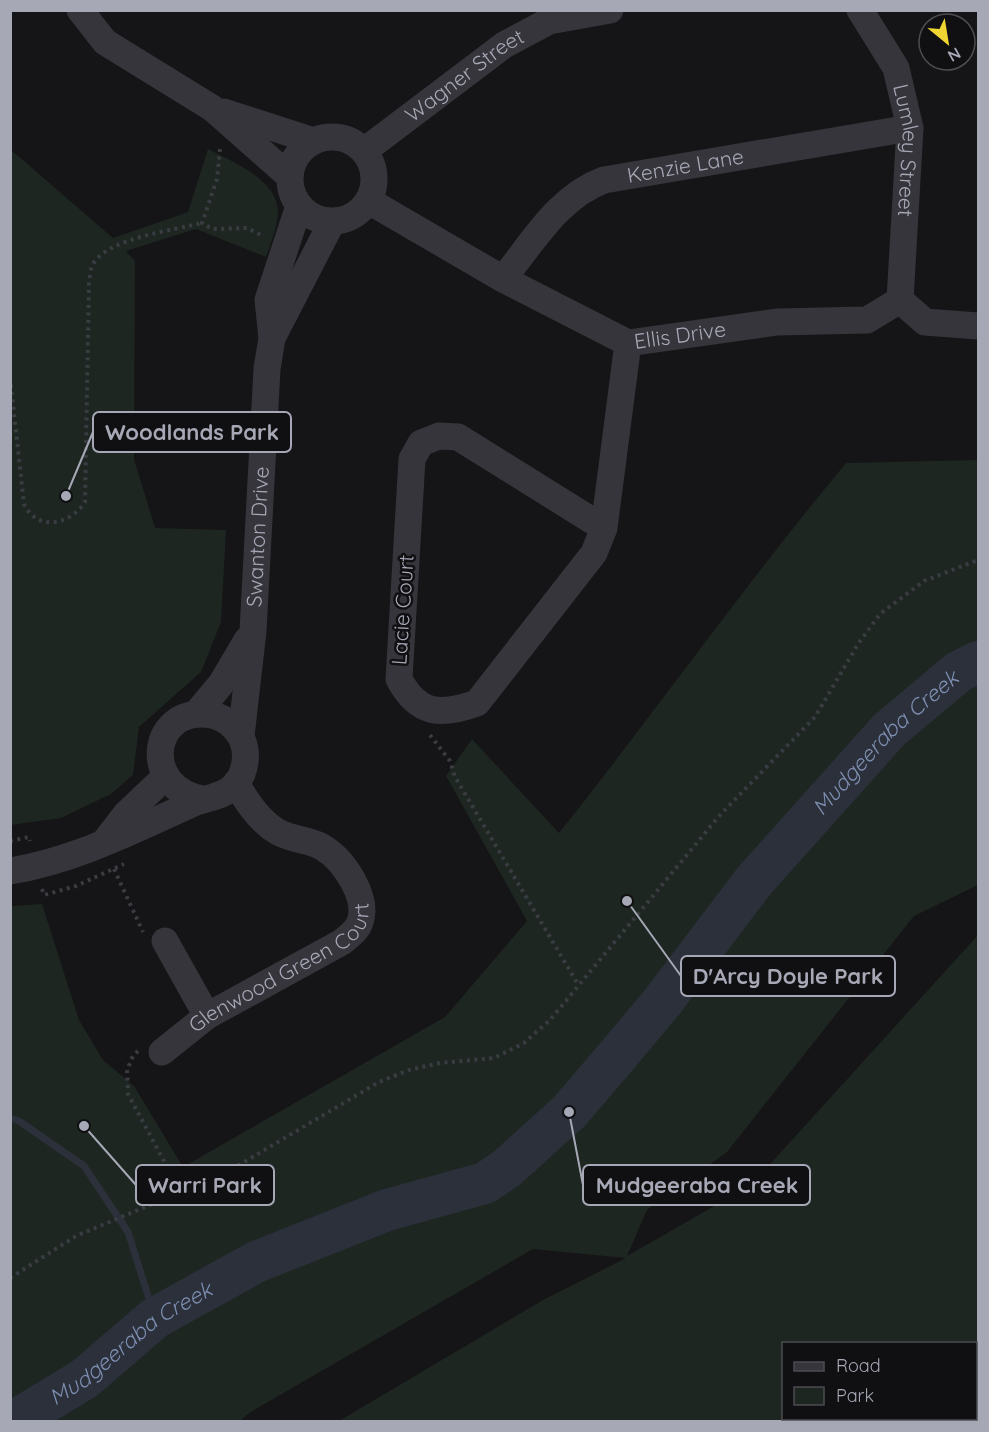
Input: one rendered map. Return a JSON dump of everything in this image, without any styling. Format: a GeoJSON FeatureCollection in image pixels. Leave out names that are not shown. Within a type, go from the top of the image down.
{"type":"FeatureCollection","features":[{"type":"Feature","properties":{"kind":"street"},"geometry":{"type":"LineString","coordinates":[[80,10],[105,42],[212,108],[290,176]]}},
{"type":"Feature","properties":{"kind":"street","name":"Wagner Street"},"geometry":{"type":"LineString","coordinates":[[364,151],[504,45],[549,21],[610,10]]}},
{"type":"Feature","properties":{"kind":"street","name":"Lumley Street"},"geometry":{"type":"LineString","coordinates":[[860,10],[896,68],[910,128],[900,300]]}},
{"type":"Feature","properties":{"kind":"street"},"geometry":{"type":"LineString","coordinates":[[212,108],[314,141]]}},
{"type":"Feature","properties":{"kind":"street","name":"Kenzie Lane"},"geometry":{"type":"LineString","coordinates":[[504,279],[565,201],[585,187],[604,180],[910,128]]}},
{"type":"Feature","properties":{"kind":"street"},"geometry":{"type":"LineString","coordinates":[[335,136],[346,138],[364,151],[371,162],[375,175],[374,188],[369,201],[359,212],[346,219],[332,222],[314,217],[299,206],[292,192],[290,176],[297,156],[314,141],[335,136]]}},
{"type":"Feature","properties":{"kind":"street","name":"Ellis Drive"},"geometry":{"type":"LineString","coordinates":[[369,201],[504,279],[628,343],[777,322],[867,320],[900,300]]}},
{"type":"Feature","properties":{"kind":"street","name":"Swanton Drive"},"geometry":{"type":"LineString","coordinates":[[236,783],[246,760],[241,736],[253,631],[267,369],[272,338],[268,300],[299,206]]}},
{"type":"Feature","properties":{"kind":"street","name":"Swanton Drive"},"geometry":{"type":"LineString","coordinates":[[272,338],[332,222]]}},
{"type":"Feature","properties":{"kind":"street"},"geometry":{"type":"LineString","coordinates":[[900,300],[925,322],[978,326]]}},
{"type":"Feature","properties":{"kind":"street"},"geometry":{"type":"LineString","coordinates":[[433,723],[477,703],[594,553],[604,528],[628,343]]}},
{"type":"Feature","properties":{"kind":"street","name":"Lacie Court"},"geometry":{"type":"LineString","coordinates":[[433,723],[409,697],[399,679],[412,459],[421,443],[439,436],[458,437],[604,528]]}},
{"type":"Feature","properties":{"kind":"street","name":"Swanton Drive"},"geometry":{"type":"LineString","coordinates":[[165,777],[160,765],[160,751],[164,738],[178,722],[196,714],[221,684],[253,631]]}},
{"type":"Feature","properties":{"kind":"street"},"geometry":{"type":"LineString","coordinates":[[196,714],[222,718],[233,725],[241,736]]}},
{"type":"Feature","properties":{"kind":"street"},"geometry":{"type":"LineString","coordinates":[[102,846],[126,814],[165,777],[175,789],[188,797],[202,800]]}},
{"type":"Feature","properties":{"kind":"street"},"geometry":{"type":"LineString","coordinates":[[10,871],[37,866],[102,846],[202,800],[215,798],[236,783]]}},
{"type":"Feature","properties":{"kind":"street","name":"Glenwood Green Court"},"geometry":{"type":"LineString","coordinates":[[162,1052],[207,1016],[342,942],[357,929],[362,919],[363,904],[341,863],[324,848],[308,840],[278,832],[245,799],[236,783]]}},
{"type":"Feature","properties":{"kind":"street"},"geometry":{"type":"LineString","coordinates":[[165,941],[207,1016]]}},
{"type":"Feature","properties":{"kind":"path"},"geometry":{"type":"LineString","coordinates":[[202,223],[217,179],[221,140],[212,108]]}},
{"type":"Feature","properties":{"kind":"path"},"geometry":{"type":"LineString","coordinates":[[10,377],[24,504],[29,515],[38,522],[50,523],[64,520],[79,511],[85,502],[89,283],[93,265],[104,253],[117,245],[202,223],[212,229],[238,227],[256,232],[263,236],[279,263]]}},
{"type":"Feature","properties":{"kind":"path"},"geometry":{"type":"LineString","coordinates":[[10,1278],[76,1236],[224,1174],[379,1082],[419,1067],[494,1058],[524,1043],[550,1020],[579,987],[720,815],[815,717],[826,702],[858,644],[880,614],[924,581],[978,560]]}},
{"type":"Feature","properties":{"kind":"path"},"geometry":{"type":"LineString","coordinates":[[433,723],[455,777],[579,987]]}},
{"type":"Feature","properties":{"kind":"path"},"geometry":{"type":"LineString","coordinates":[[162,1052],[142,1048],[133,1056],[127,1070],[126,1082],[128,1094],[181,1193]]}},
{"type":"Feature","properties":{"kind":"green space"},"geometry":{"type":"Polygon","coordinates":[[[10,149],[113,238],[188,212],[208,149],[256,176],[274,196],[278,208],[276,226],[266,257],[196,229],[126,251],[135,261],[134,459],[155,528],[226,530],[221,622],[201,672],[139,727],[133,775],[111,794],[61,818],[11,825],[10,149]]]}},
{"type":"Feature","properties":{"kind":"green space"},"geometry":{"type":"Polygon","coordinates":[[[978,460],[978,885],[914,916],[727,1152],[647,1210],[627,1256],[751,1185],[978,935],[978,1421],[339,1421],[543,1300],[626,1258],[533,1249],[249,1413],[240,1421],[11,1421],[11,906],[42,904],[79,1020],[103,1060],[134,1086],[183,1167],[445,1017],[527,921],[446,776],[472,739],[559,833],[846,463],[978,460]]]}},
{"type":"Feature","properties":{"kind":"waterway","name":"Mudgeeraba Creek"},"geometry":{"type":"LineString","coordinates":[[13,1422],[84,1379],[155,1318],[256,1262],[387,1210],[485,1183],[507,1168],[569,1112],[663,1001],[754,881],[889,730],[958,672],[978,662]]}},
{"type":"Feature","properties":{"kind":"waterway"},"geometry":{"type":"LineString","coordinates":[[10,1118],[19,1121],[84,1166],[128,1232],[155,1318]]}},
{"type":"Feature","properties":{"kind":"place","name":"Woodlands Park"},"geometry":{"type":"Point","coordinates":[66,496]}},
{"type":"Feature","properties":{"kind":"place","name":"D'Arcy Doyle Park"},"geometry":{"type":"Point","coordinates":[627,901]}},
{"type":"Feature","properties":{"kind":"place","name":"Mudgeeraba Creek"},"geometry":{"type":"Point","coordinates":[569,1112]}},
{"type":"Feature","properties":{"kind":"place","name":"Warri Park"},"geometry":{"type":"Point","coordinates":[84,1126]}}]}
